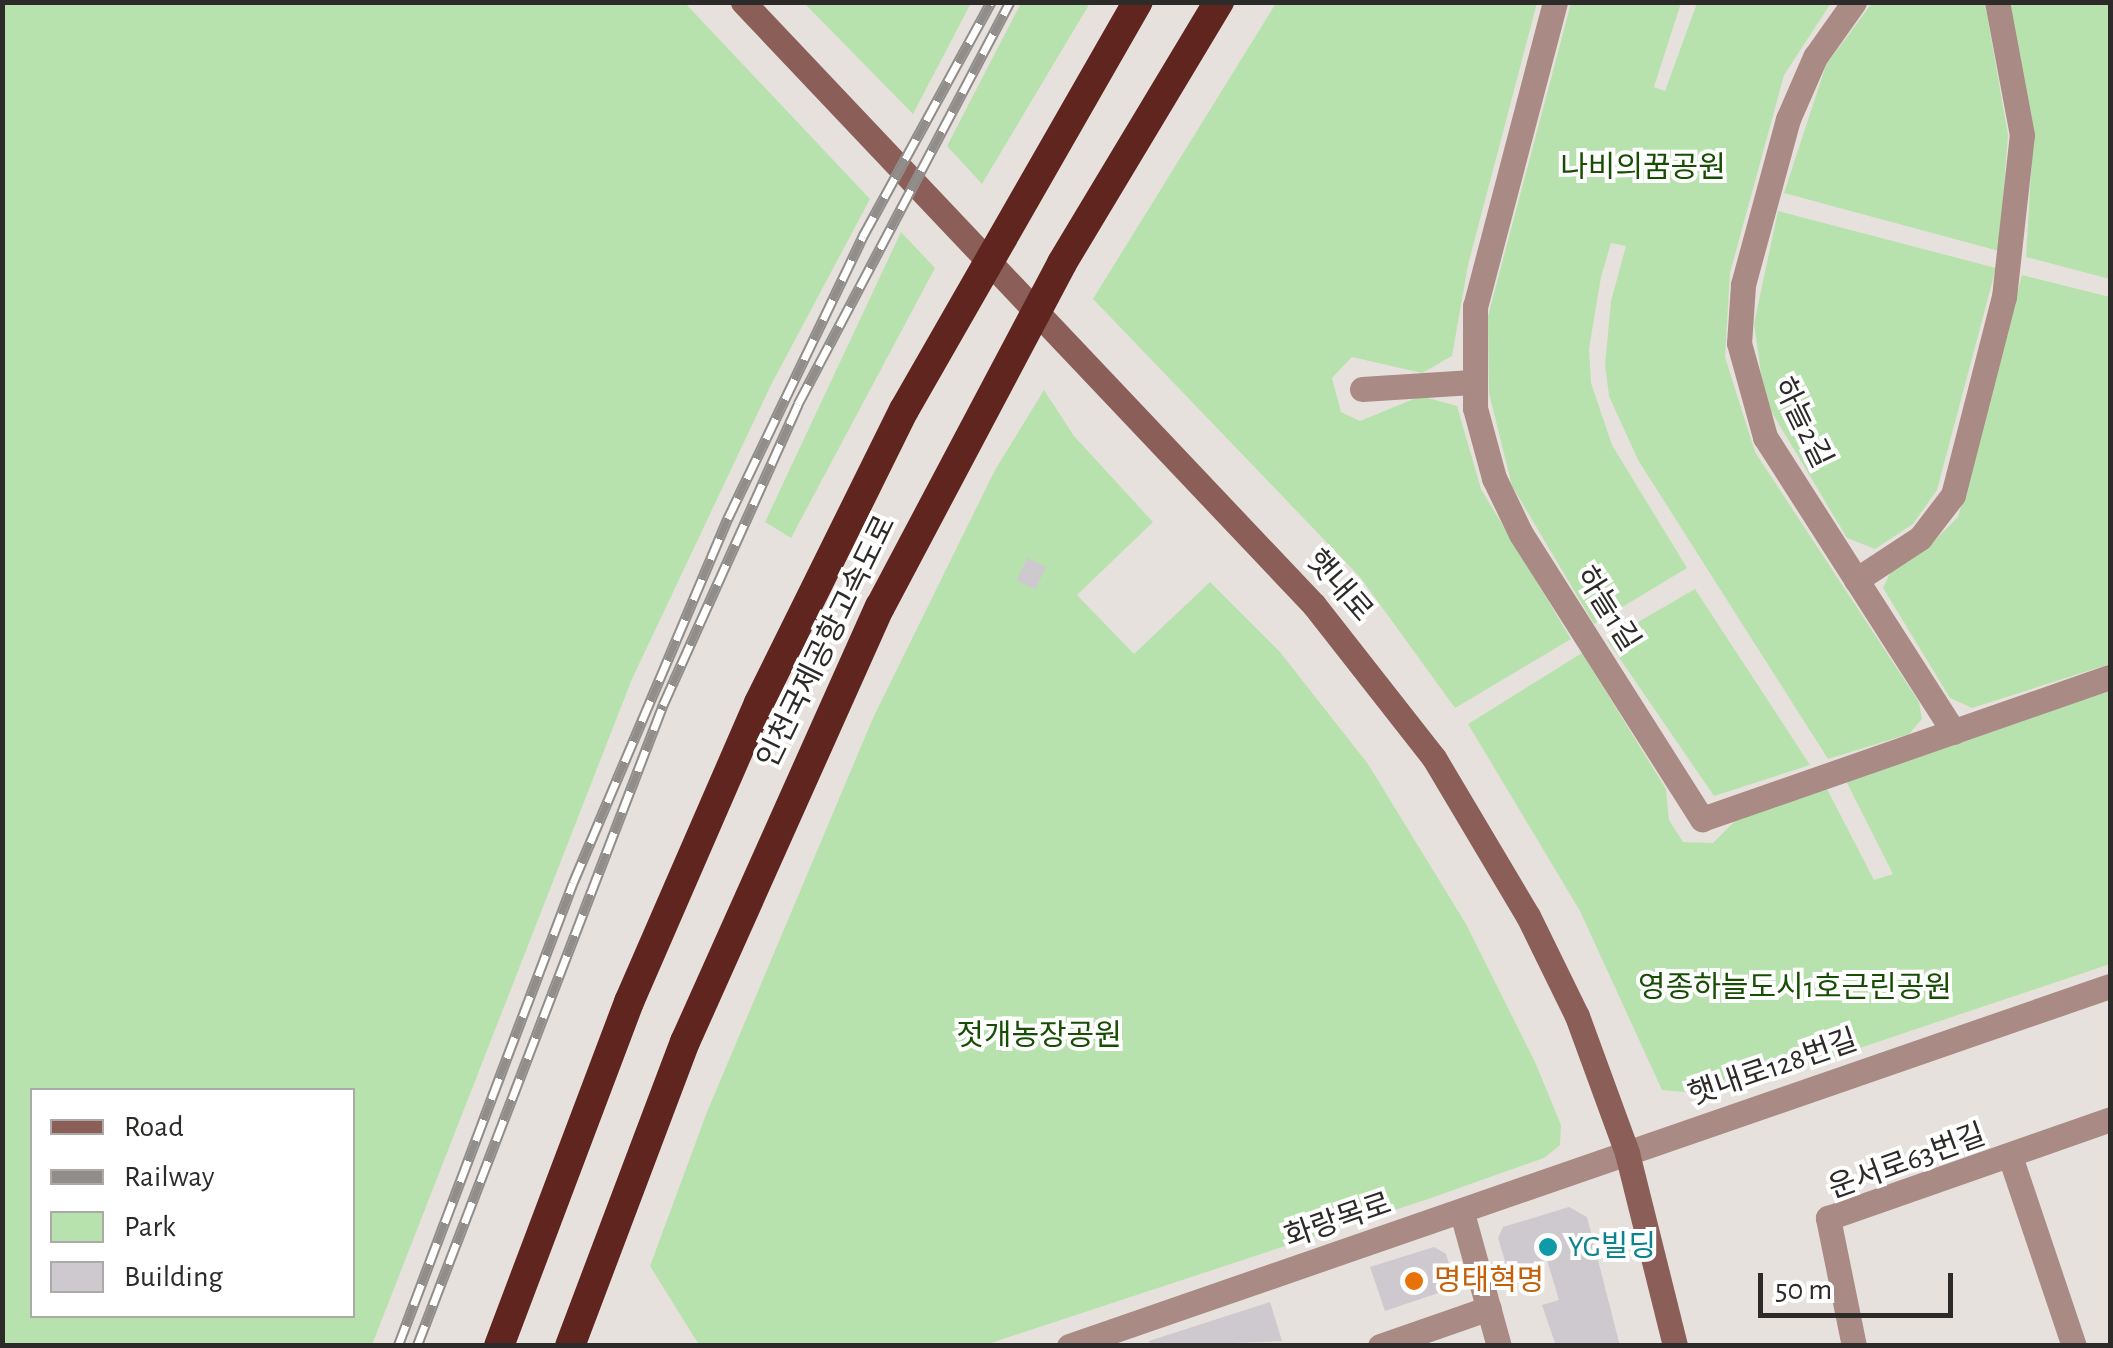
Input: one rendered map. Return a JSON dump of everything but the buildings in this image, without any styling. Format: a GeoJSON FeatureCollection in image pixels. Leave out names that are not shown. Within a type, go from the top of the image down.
{"type":"FeatureCollection","features":[{"type":"Feature","properties":{"kind":"highway","name":"인천국제공항고속도로"},"geometry":{"type":"LineString","coordinates":[[499,1346],[692,850],[837,542],[1016,208],[1138,2]]}},
{"type":"Feature","properties":{"kind":"highway","name":"인천국제공항고속도로"},"geometry":{"type":"LineString","coordinates":[[570,1346],[753,880],[880,607],[1062,263],[1219,2]]}},
{"type":"Feature","properties":{"kind":"main road","name":"햇내로"},"geometry":{"type":"LineString","coordinates":[[743,2],[1115,392],[1378,682],[1434,758],[1528,916],[1576,1016],[1627,1152],[1675,1346]]}},
{"type":"Feature","properties":{"kind":"street","name":"하늘1길"},"geometry":{"type":"LineString","coordinates":[[1555,2],[1476,306],[1472,382],[1482,444],[1506,507],[1702,819],[2110,676]]}},
{"type":"Feature","properties":{"kind":"street","name":"하늘2길"},"geometry":{"type":"LineString","coordinates":[[1854,2],[1815,57],[1788,119],[1743,284],[1738,343],[1766,438],[1954,732]]}},
{"type":"Feature","properties":{"kind":"street"},"geometry":{"type":"LineString","coordinates":[[1856,580],[1920,538],[1953,495],[2004,297],[2022,136],[1996,2]]}},
{"type":"Feature","properties":{"kind":"street"},"geometry":{"type":"LineString","coordinates":[[1362,389],[1472,382]]}},
{"type":"Feature","properties":{"kind":"street","name":"햇내로128번길"},"geometry":{"type":"LineString","coordinates":[[1627,1152],[2110,986]]}},
{"type":"Feature","properties":{"kind":"street","name":"운서로63번길"},"geometry":{"type":"LineString","coordinates":[[1854,1346],[1828,1218],[2011,1159],[2110,1119]]}},
{"type":"Feature","properties":{"kind":"street","name":"화랑목로"},"geometry":{"type":"LineString","coordinates":[[1069,1346],[1627,1152]]}},
{"type":"Feature","properties":{"kind":"street","name":"운서로63번길"},"geometry":{"type":"LineString","coordinates":[[2011,1159],[2074,1346]]}},
{"type":"Feature","properties":{"kind":"street"},"geometry":{"type":"LineString","coordinates":[[1462,1212],[1499,1346]]}},
{"type":"Feature","properties":{"kind":"street"},"geometry":{"type":"LineString","coordinates":[[1380,1346],[1489,1308]]}},
{"type":"Feature","properties":{"kind":"green space"},"geometry":{"type":"Polygon","coordinates":[[[3,2],[685,3],[870,199],[771,385],[632,679],[372,1345],[3,1345],[3,2]]]}},
{"type":"Feature","properties":{"kind":"green space"},"geometry":{"type":"Polygon","coordinates":[[[804,3],[971,3],[913,114],[804,3]]]}},
{"type":"Feature","properties":{"kind":"green space"},"geometry":{"type":"Polygon","coordinates":[[[1021,3],[1090,3],[982,184],[947,146],[1021,3]]]}},
{"type":"Feature","properties":{"kind":"green space"},"geometry":{"type":"Polygon","coordinates":[[[1276,3],[1537,3],[1468,265],[1452,356],[1422,373],[1352,357],[1332,378],[1341,412],[1360,421],[1421,396],[1457,406],[1481,489],[1571,639],[1455,708],[1360,577],[1093,299],[1276,3]]]}},
{"type":"Feature","properties":{"kind":"green space","name":"나비의꿈공원"},"geometry":{"type":"Polygon","coordinates":[[[1571,3],[1681,3],[1654,87],[1665,91],[1697,3],[1831,3],[1784,75],[1730,273],[1725,357],[1755,452],[1919,702],[1922,719],[1909,734],[1828,759],[1638,460],[1609,396],[1605,365],[1611,301],[1626,246],[1611,243],[1601,277],[1589,349],[1591,383],[1612,445],[1687,568],[1594,624],[1512,486],[1489,393],[1488,316],[1571,3]]]}},
{"type":"Feature","properties":{"kind":"green space"},"geometry":{"type":"Polygon","coordinates":[[[1872,3],[1985,3],[2008,135],[1999,251],[1784,193],[1826,65],[1872,3]]]}},
{"type":"Feature","properties":{"kind":"green space"},"geometry":{"type":"Polygon","coordinates":[[[2008,3],[2110,3],[2110,279],[2026,257],[2033,138],[2008,3]]]}},
{"type":"Feature","properties":{"kind":"green space"},"geometry":{"type":"Polygon","coordinates":[[[1778,211],[1996,268],[1937,490],[1913,524],[1875,549],[1847,538],[1765,401],[1754,324],[1778,211]]]}},
{"type":"Feature","properties":{"kind":"green space"},"geometry":{"type":"Polygon","coordinates":[[[901,232],[935,268],[791,538],[765,522],[901,232]]]}},
{"type":"Feature","properties":{"kind":"green space"},"geometry":{"type":"Polygon","coordinates":[[[2022,275],[2110,297],[2110,664],[1972,708],[1950,698],[1883,588],[1891,571],[1925,550],[1958,517],[2022,275]]]}},
{"type":"Feature","properties":{"kind":"green space","name":"젓개농장공원"},"geometry":{"type":"Polygon","coordinates":[[[1044,390],[1074,436],[1153,522],[1077,595],[1134,654],[1210,582],[1280,652],[1368,764],[1466,924],[1535,1062],[1561,1125],[1560,1145],[1544,1158],[1431,1198],[985,1345],[699,1345],[650,1266],[707,1112],[873,718],[995,470],[1044,390]]]}},
{"type":"Feature","properties":{"kind":"green space"},"geometry":{"type":"Polygon","coordinates":[[[1695,589],[1810,765],[1714,796],[1607,640],[1695,589]]]}},
{"type":"Feature","properties":{"kind":"green space","name":"영종하늘도시1호근린공원"},"geometry":{"type":"Polygon","coordinates":[[[1582,653],[1666,789],[1669,820],[1683,842],[1713,843],[1736,820],[1827,789],[1874,880],[1893,874],[1846,781],[2110,688],[2110,964],[1812,1064],[1756,1070],[1684,1092],[1662,1090],[1580,911],[1468,724],[1582,653]]]}},
{"type":"Feature","properties":{"kind":"railway"},"geometry":{"type":"LineString","coordinates":[[398,1346],[573,883],[728,518],[863,236],[991,2]]}},
{"type":"Feature","properties":{"kind":"railway"},"geometry":{"type":"LineString","coordinates":[[417,1346],[663,705],[798,404],[1010,2]]}},
{"type":"Feature","properties":{"kind":"place","name":"YG빌딩"},"geometry":{"type":"Point","coordinates":[1548,1247]}},
{"type":"Feature","properties":{"kind":"place","name":"명태혁명"},"geometry":{"type":"Point","coordinates":[1414,1281]}}]}
